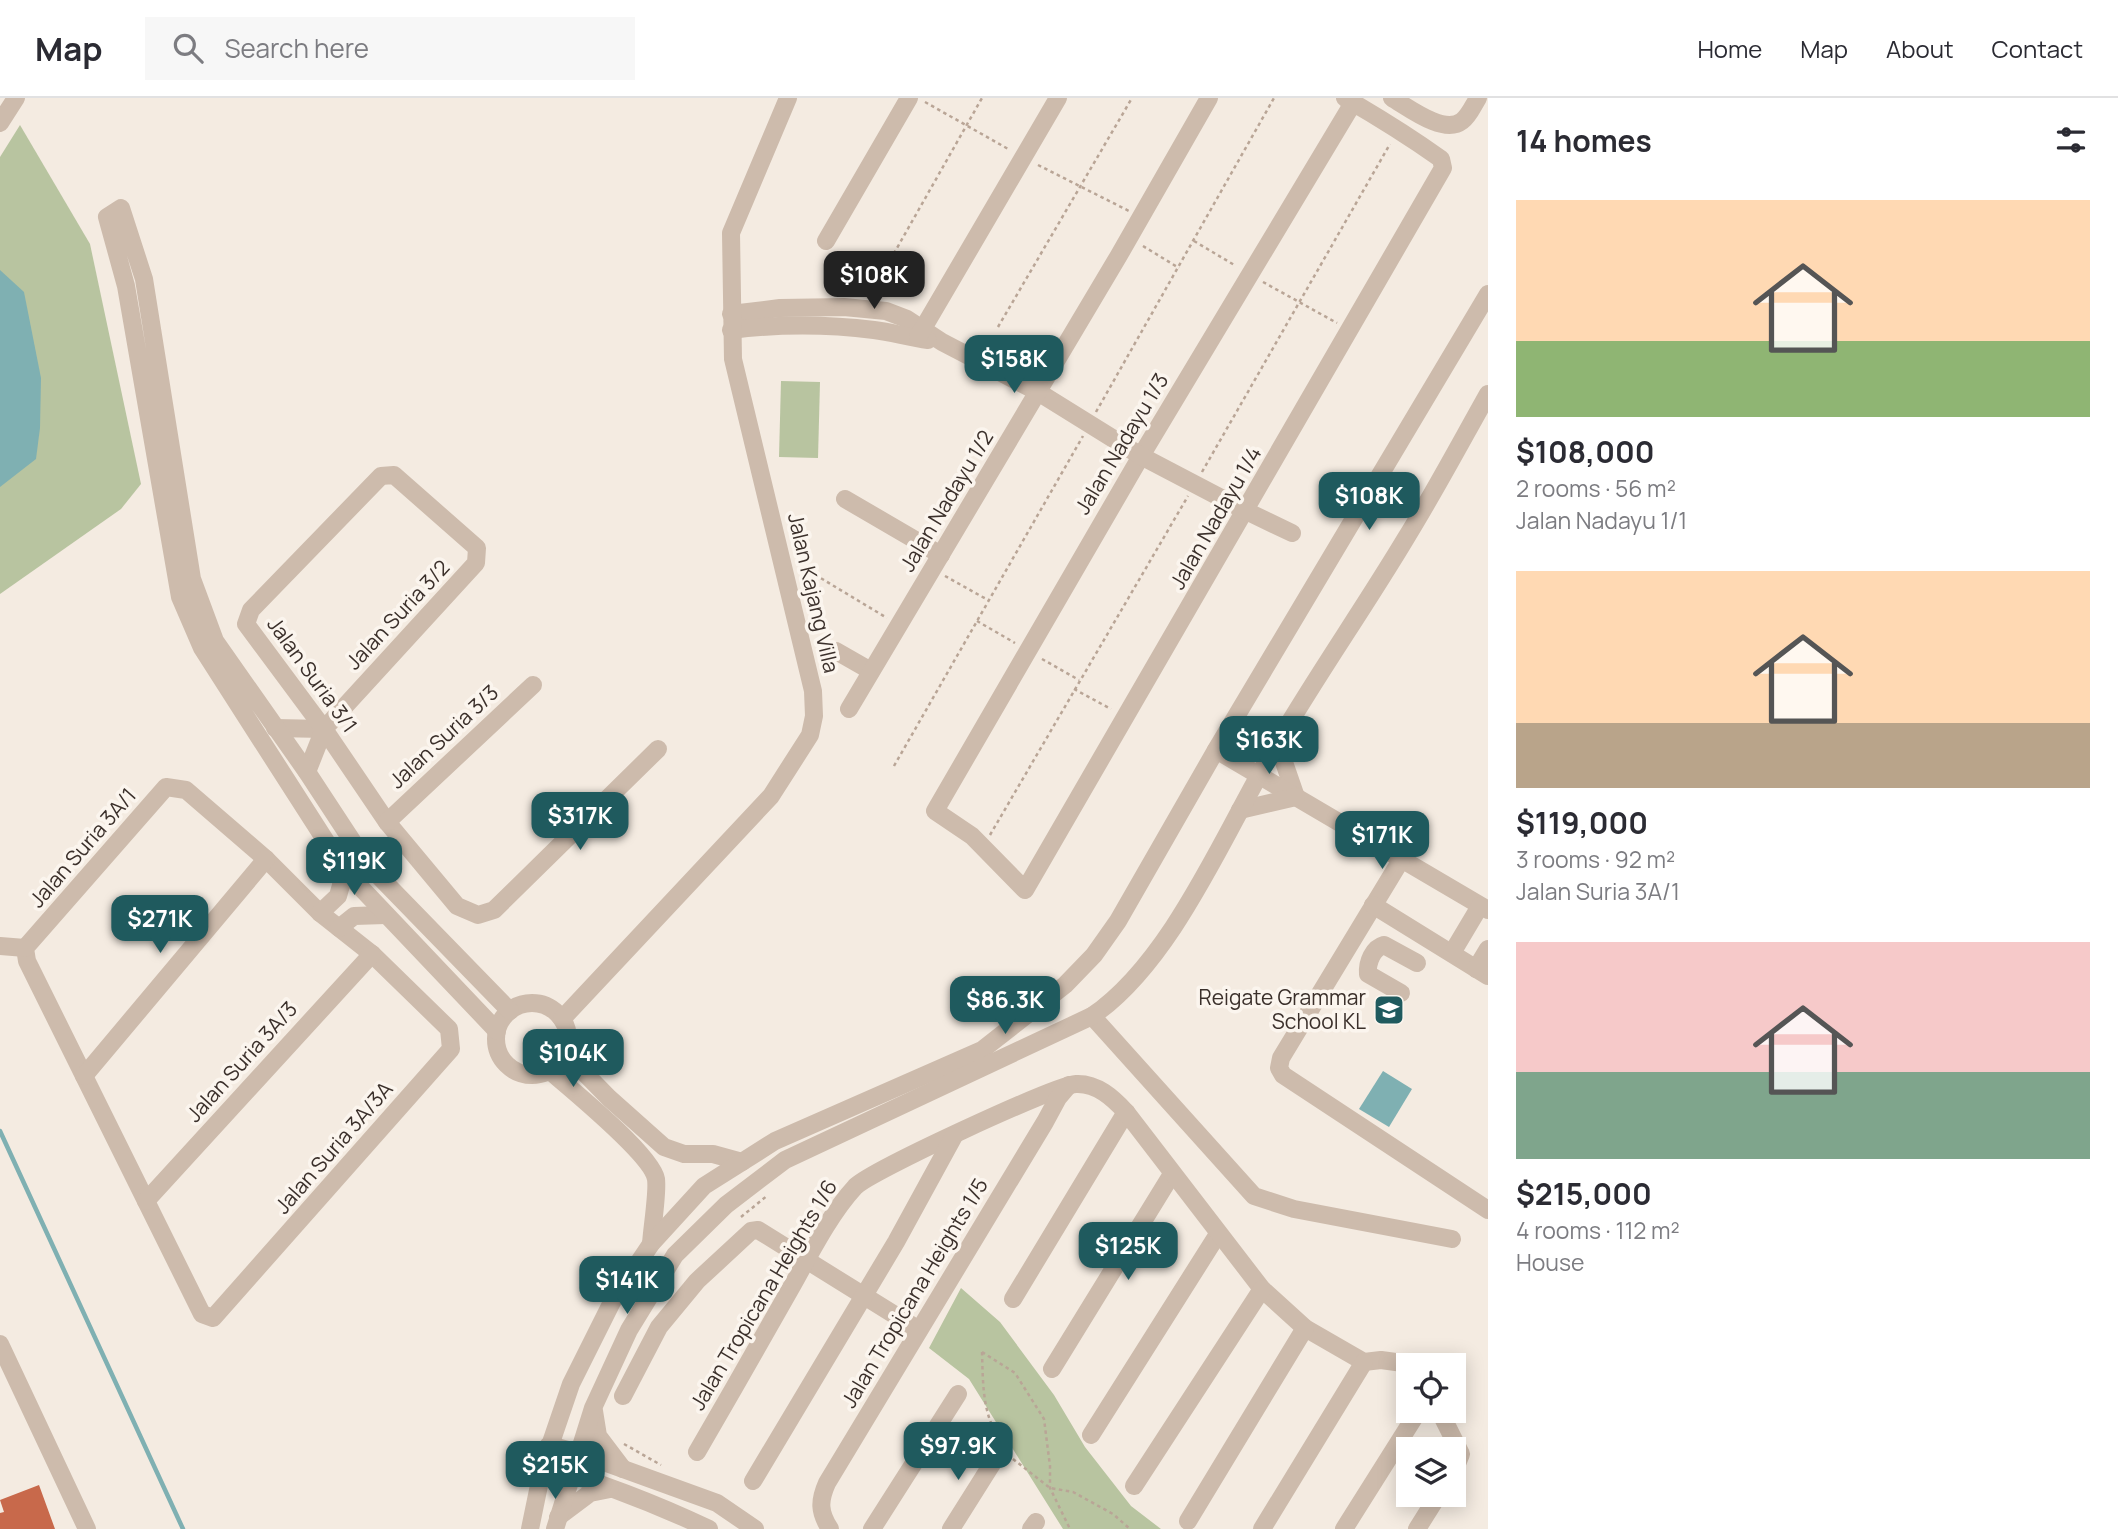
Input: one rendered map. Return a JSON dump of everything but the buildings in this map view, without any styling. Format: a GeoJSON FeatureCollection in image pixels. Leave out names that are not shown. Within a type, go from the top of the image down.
{"type":"FeatureCollection","features":[{"type":"Feature","properties":{"kind":"street"},"geometry":{"type":"LineString","coordinates":[[0,123],[16,98]]}},
{"type":"Feature","properties":{"kind":"street","name":"Jalan Kajang Villa"},"geometry":{"type":"LineString","coordinates":[[562,1019],[771,796],[810,735],[814,716],[813,691],[733,359],[731,322],[731,233],[788,98]]}},
{"type":"Feature","properties":{"kind":"street"},"geometry":{"type":"LineString","coordinates":[[826,241],[909,98]]}},
{"type":"Feature","properties":{"kind":"street"},"geometry":{"type":"LineString","coordinates":[[920,333],[1058,98]]}},
{"type":"Feature","properties":{"kind":"street","name":"Jalan Nadayu 1/2"},"geometry":{"type":"LineString","coordinates":[[849,709],[1209,98]]}},
{"type":"Feature","properties":{"kind":"street"},"geometry":{"type":"LineString","coordinates":[[1392,98],[1443,127],[1456,125],[1465,119],[1478,98]]}},
{"type":"Feature","properties":{"kind":"street","name":"Jalan Nadayu 1/4"},"geometry":{"type":"LineString","coordinates":[[1025,890],[1443,168],[1441,159],[1399,129],[1349,100]]}},
{"type":"Feature","properties":{"kind":"street","name":"Jalan Nadayu 1/3"},"geometry":{"type":"LineString","coordinates":[[1025,890],[972,836],[935,811],[1141,456],[1250,275],[1349,100]]}},
{"type":"Feature","properties":{"kind":"street"},"geometry":{"type":"LineString","coordinates":[[497,1031],[345,871],[202,648],[180,597],[126,286],[107,217],[121,208],[144,279],[192,579],[215,640],[368,865],[510,1011]]}},
{"type":"Feature","properties":{"kind":"street"},"geometry":{"type":"LineString","coordinates":[[731,285],[759,319]]}},
{"type":"Feature","properties":{"kind":"street"},"geometry":{"type":"LineString","coordinates":[[530,1529],[543,1466],[571,1384],[612,1302],[651,1244],[704,1186],[775,1141],[982,1050],[1065,985],[1094,955],[1118,921],[1216,750],[1488,294]]}},
{"type":"Feature","properties":{"kind":"street"},"geometry":{"type":"LineString","coordinates":[[842,327],[844,307]]}},
{"type":"Feature","properties":{"kind":"street"},"geometry":{"type":"LineString","coordinates":[[731,322],[804,317],[844,307],[887,311],[920,333],[1038,392],[1141,456],[1292,533]]}},
{"type":"Feature","properties":{"kind":"street"},"geometry":{"type":"LineString","coordinates":[[804,317],[842,327],[920,333]]}},
{"type":"Feature","properties":{"kind":"street"},"geometry":{"type":"LineString","coordinates":[[733,359],[759,319]]}},
{"type":"Feature","properties":{"kind":"street"},"geometry":{"type":"LineString","coordinates":[[557,1523],[593,1408],[628,1330],[675,1255],[726,1205],[785,1160],[1092,1016],[1110,1004],[1149,961],[1181,914],[1258,775],[1407,537],[1488,394]]}},
{"type":"Feature","properties":{"kind":"street","name":"Jalan Suria 3/2"},"geometry":{"type":"LineString","coordinates":[[307,772],[324,729],[477,563],[477,548],[394,475]]}},
{"type":"Feature","properties":{"kind":"street","name":"Jalan Suria 3/1"},"geometry":{"type":"LineString","coordinates":[[394,475],[381,476],[251,610],[246,624],[324,729],[387,822],[457,906],[478,915],[494,910],[658,749]]}},
{"type":"Feature","properties":{"kind":"street"},"geometry":{"type":"LineString","coordinates":[[845,499],[937,562]]}},
{"type":"Feature","properties":{"kind":"street"},"geometry":{"type":"LineString","coordinates":[[836,651],[871,671]]}},
{"type":"Feature","properties":{"kind":"street","name":"Jalan Suria 3/3"},"geometry":{"type":"LineString","coordinates":[[387,822],[533,685]]}},
{"type":"Feature","properties":{"kind":"street"},"geometry":{"type":"LineString","coordinates":[[275,729],[324,729]]}},
{"type":"Feature","properties":{"kind":"street"},"geometry":{"type":"LineString","coordinates":[[1278,743],[1296,797]]}},
{"type":"Feature","properties":{"kind":"street"},"geometry":{"type":"LineString","coordinates":[[1216,750],[1484,908],[1452,953]]}},
{"type":"Feature","properties":{"kind":"street","name":"Jalan Suria 3A/1"},"geometry":{"type":"LineString","coordinates":[[25,948],[166,788],[186,790],[266,859],[320,913]]}},
{"type":"Feature","properties":{"kind":"street"},"geometry":{"type":"LineString","coordinates":[[1240,810],[1296,797]]}},
{"type":"Feature","properties":{"kind":"street"},"geometry":{"type":"LineString","coordinates":[[84,1076],[266,859]]}},
{"type":"Feature","properties":{"kind":"street"},"geometry":{"type":"LineString","coordinates":[[1401,860],[1280,1058],[1279,1068],[1283,1075],[1488,1210]]}},
{"type":"Feature","properties":{"kind":"street"},"geometry":{"type":"LineString","coordinates":[[320,913],[338,896],[345,871]]}},
{"type":"Feature","properties":{"kind":"street"},"geometry":{"type":"LineString","coordinates":[[1373,905],[1482,973],[1488,949]]}},
{"type":"Feature","properties":{"kind":"street","name":"Jalan Suria 3A/3A"},"geometry":{"type":"LineString","coordinates":[[146,1201],[202,1314],[214,1318],[451,1049],[449,1029],[372,954],[320,913]]}},
{"type":"Feature","properties":{"kind":"street"},"geometry":{"type":"LineString","coordinates":[[339,928],[354,916],[385,915]]}},
{"type":"Feature","properties":{"kind":"street"},"geometry":{"type":"LineString","coordinates":[[1350,942],[1372,955]]}},
{"type":"Feature","properties":{"kind":"street"},"geometry":{"type":"LineString","coordinates":[[1401,993],[1368,974],[1367,966],[1372,955],[1378,947],[1384,945],[1417,963]]}},
{"type":"Feature","properties":{"kind":"street"},"geometry":{"type":"LineString","coordinates":[[0,946],[25,948],[27,961],[146,1201]]}},
{"type":"Feature","properties":{"kind":"street","name":"Jalan Suria 3A/3"},"geometry":{"type":"LineString","coordinates":[[146,1201],[372,954]]}},
{"type":"Feature","properties":{"kind":"street"},"geometry":{"type":"LineString","coordinates":[[532,1003],[544,1005],[562,1019],[568,1042],[559,1063],[539,1075],[516,1072],[506,1064],[496,1043],[497,1031],[510,1011],[520,1005],[532,1003]]}},
{"type":"Feature","properties":{"kind":"street"},"geometry":{"type":"LineString","coordinates":[[1092,1016],[1254,1196],[1294,1209],[1452,1239]]}},
{"type":"Feature","properties":{"kind":"street"},"geometry":{"type":"LineString","coordinates":[[565,1053],[609,1098],[664,1147],[684,1154],[713,1154],[742,1162]]}},
{"type":"Feature","properties":{"kind":"street"},"geometry":{"type":"LineString","coordinates":[[550,1070],[652,1167],[656,1180],[651,1244]]}},
{"type":"Feature","properties":{"kind":"street"},"geometry":{"type":"LineString","coordinates":[[1069,1085],[1080,1084],[1103,1091],[1126,1112],[1262,1289],[1306,1328],[1364,1362],[1396,1362]]}},
{"type":"Feature","properties":{"kind":"street","name":"Jalan Tropicana Heights 1/6"},"geometry":{"type":"LineString","coordinates":[[697,1452],[807,1260],[858,1183],[954,1136],[1069,1085]]}},
{"type":"Feature","properties":{"kind":"street","name":"Jalan Tropicana Heights 1/5"},"geometry":{"type":"LineString","coordinates":[[830,1529],[821,1514],[820,1505],[827,1483],[1058,1098],[1069,1085]]}},
{"type":"Feature","properties":{"kind":"street"},"geometry":{"type":"LineString","coordinates":[[1032,1100],[1044,1104],[1045,1122]]}},
{"type":"Feature","properties":{"kind":"street"},"geometry":{"type":"LineString","coordinates":[[1013,1299],[1126,1112]]}},
{"type":"Feature","properties":{"kind":"street"},"geometry":{"type":"LineString","coordinates":[[753,1481],[864,1295],[954,1136]]}},
{"type":"Feature","properties":{"kind":"street"},"geometry":{"type":"LineString","coordinates":[[1052,1369],[1172,1174]]}},
{"type":"Feature","properties":{"kind":"street"},"geometry":{"type":"LineString","coordinates":[[623,1396],[659,1327],[697,1281],[751,1231],[758,1230],[919,1330]]}},
{"type":"Feature","properties":{"kind":"street"},"geometry":{"type":"LineString","coordinates":[[1091,1435],[1218,1234]]}},
{"type":"Feature","properties":{"kind":"street"},"geometry":{"type":"LineString","coordinates":[[1134,1486],[1262,1289]]}},
{"type":"Feature","properties":{"kind":"street"},"geometry":{"type":"LineString","coordinates":[[1188,1521],[1306,1328]]}},
{"type":"Feature","properties":{"kind":"street"},"geometry":{"type":"LineString","coordinates":[[0,1344],[87,1529]]}},
{"type":"Feature","properties":{"kind":"street"},"geometry":{"type":"LineString","coordinates":[[1262,1529],[1364,1362]]}},
{"type":"Feature","properties":{"kind":"street"},"geometry":{"type":"LineString","coordinates":[[872,1529],[958,1394]]}},
{"type":"Feature","properties":{"kind":"street"},"geometry":{"type":"LineString","coordinates":[[593,1408],[598,1436],[623,1469]]}},
{"type":"Feature","properties":{"kind":"street"},"geometry":{"type":"LineString","coordinates":[[1344,1529],[1411,1423]]}},
{"type":"Feature","properties":{"kind":"street"},"geometry":{"type":"LineString","coordinates":[[550,1446],[579,1453],[717,1503],[755,1529]]}},
{"type":"Feature","properties":{"kind":"street"},"geometry":{"type":"LineString","coordinates":[[951,1529],[1003,1452]]}},
{"type":"Feature","properties":{"kind":"street"},"geometry":{"type":"LineString","coordinates":[[543,1466],[572,1474],[709,1529]]}},
{"type":"Feature","properties":{"kind":"street"},"geometry":{"type":"LineString","coordinates":[[557,1523],[590,1493],[610,1489]]}},
{"type":"Feature","properties":{"kind":"street"},"geometry":{"type":"LineString","coordinates":[[1417,1529],[1431,1507]]}},
{"type":"Feature","properties":{"kind":"path"},"geometry":{"type":"LineString","coordinates":[[880,278],[982,98]]}},
{"type":"Feature","properties":{"kind":"path"},"geometry":{"type":"LineString","coordinates":[[998,327],[1132,98]]}},
{"type":"Feature","properties":{"kind":"path"},"geometry":{"type":"LineString","coordinates":[[894,766],[1180,268],[1274,98]]}},
{"type":"Feature","properties":{"kind":"path"},"geometry":{"type":"LineString","coordinates":[[1129,237],[1180,268]]}},
{"type":"Feature","properties":{"kind":"path"},"geometry":{"type":"LineString","coordinates":[[1194,241],[1351,330]]}},
{"type":"Feature","properties":{"kind":"path"},"geometry":{"type":"LineString","coordinates":[[937,562],[988,600]]}},
{"type":"Feature","properties":{"kind":"path"},"geometry":{"type":"LineString","coordinates":[[808,570],[899,625]]}},
{"type":"Feature","properties":{"kind":"path"},"geometry":{"type":"LineString","coordinates":[[1074,689],[1126,717]]}},
{"type":"Feature","properties":{"kind":"path"},"geometry":{"type":"LineString","coordinates":[[1070,1529],[1050,1488],[1044,1419],[1015,1373],[982,1352],[990,1426],[1003,1452],[1050,1488],[1073,1492],[1113,1514],[1130,1529]]}},
{"type":"Feature","properties":{"kind":"green space"},"geometry":{"type":"Polygon","coordinates":[[[20,125],[90,244],[141,484],[121,509],[0,594],[0,157],[20,125]]]}},
{"type":"Feature","properties":{"kind":"green space"},"geometry":{"type":"Polygon","coordinates":[[[781,381],[820,382],[818,458],[779,457],[781,381]]]}},
{"type":"Feature","properties":{"kind":"green space"},"geometry":{"type":"Polygon","coordinates":[[[961,1288],[1000,1322],[1054,1395],[1085,1447],[1131,1506],[1161,1529],[1063,1529],[969,1379],[929,1348],[961,1288]]]}},
{"type":"Feature","properties":{"kind":"water"},"geometry":{"type":"Polygon","coordinates":[[[0,270],[24,292],[41,378],[36,459],[0,487],[0,270]]]}},
{"type":"Feature","properties":{"kind":"water"},"geometry":{"type":"Polygon","coordinates":[[[1383,1071],[1412,1089],[1389,1127],[1359,1109],[1383,1071]]]}},
{"type":"Feature","properties":{"kind":"waterway"},"geometry":{"type":"LineString","coordinates":[[0,1131],[183,1529]]}},
{"type":"Feature","properties":{"kind":"place","name":"Reigate Grammar School KL"},"geometry":{"type":"Point","coordinates":[1389,1010]}}]}
